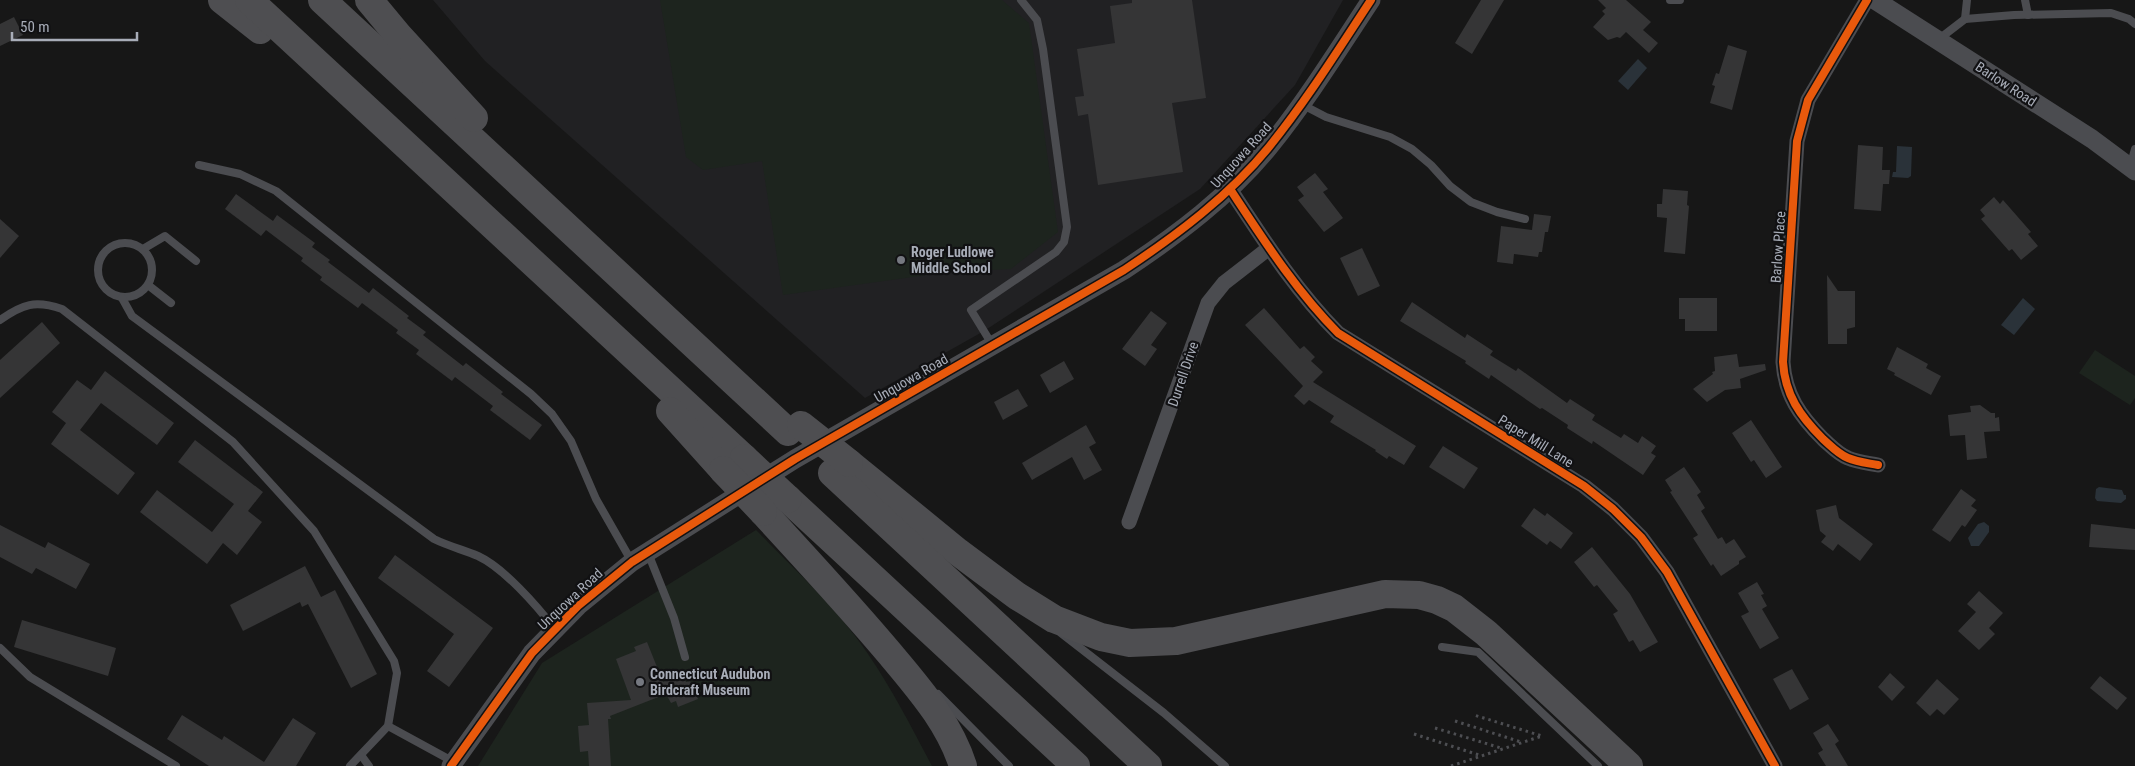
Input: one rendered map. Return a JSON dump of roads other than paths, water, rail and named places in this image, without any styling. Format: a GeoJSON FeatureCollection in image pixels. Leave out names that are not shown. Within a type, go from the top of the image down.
{"type":"FeatureCollection","features":[{"type":"Feature","properties":{"kind":"highway"},"geometry":{"type":"LineString","coordinates":[[222,0],[429,166]]}},
{"type":"Feature","properties":{"kind":"highway"},"geometry":{"type":"LineString","coordinates":[[249,0],[574,300],[734,464],[788,499],[1076,766]]}},
{"type":"Feature","properties":{"kind":"highway"},"geometry":{"type":"LineString","coordinates":[[322,0],[703,352],[840,468],[1148,766]]}},
{"type":"Feature","properties":{"kind":"highway"},"geometry":{"type":"LineString","coordinates":[[369,0],[398,35],[614,270]]}},
{"type":"Feature","properties":{"kind":"highway"},"geometry":{"type":"LineString","coordinates":[[734,464],[763,512],[848,605],[930,702],[953,740],[963,766]]}},
{"type":"Feature","properties":{"kind":"highway"},"geometry":{"type":"LineString","coordinates":[[840,468],[1017,596],[1054,619],[1085,632],[1115,640],[1145,643],[1192,638],[1370,596],[1402,593],[1437,600],[1454,608],[1471,620],[1629,766]]}},
{"type":"Feature","properties":{"kind":"street","name":"Unquowa Road"},"geometry":{"type":"LineString","coordinates":[[452,764],[532,653],[554,628],[602,585],[632,562],[795,459],[1149,254],[1208,208],[1230,189],[1268,148],[1301,104],[1371,0]]}},
{"type":"Feature","properties":{"kind":"street","name":"Barlow Place"},"geometry":{"type":"LineString","coordinates":[[1867,0],[1808,100],[1797,141],[1783,362],[1784,377],[1790,394],[1806,422],[1836,451],[1847,458],[1878,465]]}},
{"type":"Feature","properties":{"kind":"street","name":"Barlow Road"},"geometry":{"type":"LineString","coordinates":[[1875,0],[2092,139],[2133,162]]}},
{"type":"Feature","properties":{"kind":"street","name":"Paper Mill Lane"},"geometry":{"type":"LineString","coordinates":[[1230,189],[1269,248],[1324,320],[1338,333],[1584,486],[1613,509],[1641,537],[1666,572],[1775,766]]}},
{"type":"Feature","properties":{"kind":"street","name":"Durrell Drive"},"geometry":{"type":"LineString","coordinates":[[1129,522],[1147,477],[1208,302],[1224,283],[1269,248]]}},
{"type":"Feature","properties":{"kind":"lane"},"geometry":{"type":"LineString","coordinates":[[993,346],[971,310],[1056,252],[1064,242],[1067,227],[1038,20],[1022,0]]}},
{"type":"Feature","properties":{"kind":"lane"},"geometry":{"type":"LineString","coordinates":[[1670,0],[1680,0]]}},
{"type":"Feature","properties":{"kind":"lane"},"geometry":{"type":"LineString","coordinates":[[1965,19],[1967,0]]}},
{"type":"Feature","properties":{"kind":"lane"},"geometry":{"type":"LineString","coordinates":[[2025,0],[2028,15]]}},
{"type":"Feature","properties":{"kind":"lane"},"geometry":{"type":"LineString","coordinates":[[1938,40],[1965,19],[2111,13],[2129,19],[2135,24]]}},
{"type":"Feature","properties":{"kind":"lane"},"geometry":{"type":"LineString","coordinates":[[1301,104],[1334,120],[1390,137],[1412,149],[1467,199],[1497,212],[1525,219]]}},
{"type":"Feature","properties":{"kind":"lane"},"geometry":{"type":"LineString","coordinates":[[199,165],[240,174],[276,191],[531,394],[552,414],[571,441],[596,499],[632,562]]}},
{"type":"Feature","properties":{"kind":"lane"},"geometry":{"type":"LineString","coordinates":[[143,249],[165,236],[196,261]]}},
{"type":"Feature","properties":{"kind":"lane"},"geometry":{"type":"LineString","coordinates":[[127,243],[143,249],[152,264],[152,273],[148,285],[139,294],[130,298],[112,295],[105,290],[97,272],[102,254],[118,244],[127,243]]}},
{"type":"Feature","properties":{"kind":"lane"},"geometry":{"type":"LineString","coordinates":[[148,285],[171,303]]}},
{"type":"Feature","properties":{"kind":"lane"},"geometry":{"type":"LineString","coordinates":[[122,298],[132,316],[434,539],[479,557],[497,569],[536,606],[554,628]]}},
{"type":"Feature","properties":{"kind":"lane"},"geometry":{"type":"LineString","coordinates":[[0,320],[13,311],[29,305],[45,304],[62,309],[233,442],[314,531],[394,662],[398,673],[388,726],[350,766]]}},
{"type":"Feature","properties":{"kind":"lane"},"geometry":{"type":"LineString","coordinates":[[647,551],[674,618],[685,657]]}},
{"type":"Feature","properties":{"kind":"lane"},"geometry":{"type":"LineString","coordinates":[[1017,596],[1094,660],[1164,713],[1225,766]]}},
{"type":"Feature","properties":{"kind":"lane"},"geometry":{"type":"LineString","coordinates":[[848,605],[918,674]]}},
{"type":"Feature","properties":{"kind":"lane"},"geometry":{"type":"LineString","coordinates":[[1442,647],[1478,652],[1598,766]]}},
{"type":"Feature","properties":{"kind":"lane"},"geometry":{"type":"LineString","coordinates":[[0,648],[30,677],[176,766]]}},
{"type":"Feature","properties":{"kind":"lane"},"geometry":{"type":"LineString","coordinates":[[931,687],[1009,766]]}},
{"type":"Feature","properties":{"kind":"lane"},"geometry":{"type":"LineString","coordinates":[[388,726],[452,764]]}},
{"type":"Feature","properties":{"kind":"lane"},"geometry":{"type":"LineString","coordinates":[[361,755],[369,766]]}},
{"type":"Feature","properties":{"kind":"place","name":"Roger Ludlowe Middle School"},"geometry":{"type":"Point","coordinates":[901,260]}},
{"type":"Feature","properties":{"kind":"place","name":"Connecticut Audubon Birdcraft Museum"},"geometry":{"type":"Point","coordinates":[640,682]}}]}
